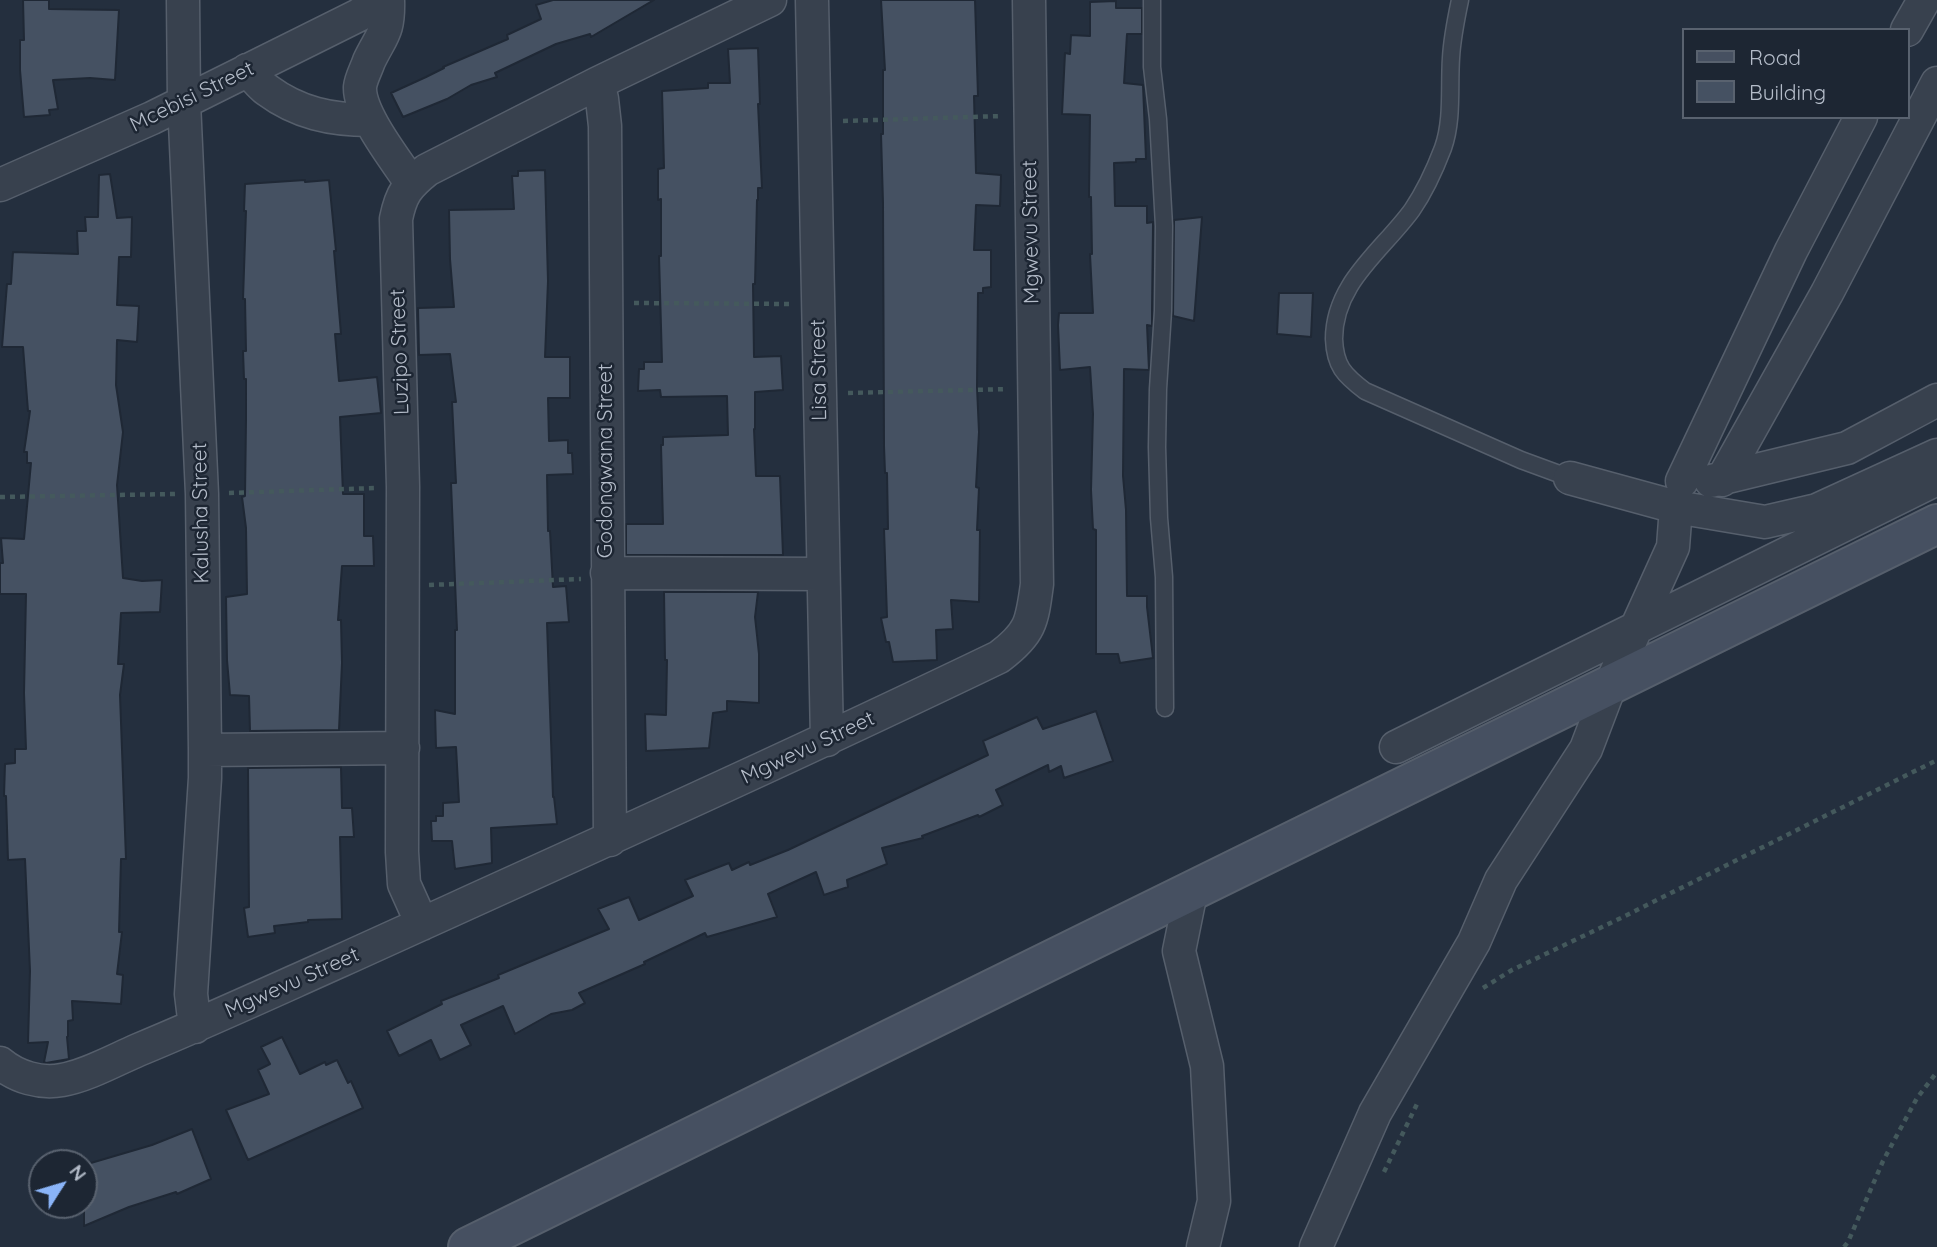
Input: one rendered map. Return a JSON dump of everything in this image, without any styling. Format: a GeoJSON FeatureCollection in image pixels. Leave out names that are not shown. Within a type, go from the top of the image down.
{"type":"FeatureCollection","features":[{"type":"Feature","properties":{"kind":"main road"},"geometry":{"type":"LineString","coordinates":[[468,1247],[1937,524]]}},
{"type":"Feature","properties":{"kind":"street","name":"Kalusha Street"},"geometry":{"type":"LineString","coordinates":[[183,0],[184,102],[202,494],[205,750],[191,994],[195,1027]]}},
{"type":"Feature","properties":{"kind":"street","name":"Mcebisi Street"},"geometry":{"type":"LineString","coordinates":[[0,185],[152,118],[359,15],[380,0]]}},
{"type":"Feature","properties":{"kind":"street"},"geometry":{"type":"LineString","coordinates":[[388,0],[386,31],[361,80],[360,90],[370,120],[411,183],[427,170],[598,83],[771,0]]}},
{"type":"Feature","properties":{"kind":"street","name":"Lisa Street"},"geometry":{"type":"LineString","coordinates":[[812,0],[827,740]]}},
{"type":"Feature","properties":{"kind":"street","name":"Mgwevu Street"},"geometry":{"type":"LineString","coordinates":[[0,1063],[22,1077],[38,1081],[61,1080],[84,1073],[195,1027],[610,840],[827,740],[999,657],[1016,645],[1027,631],[1033,615],[1037,584],[1029,0]]}},
{"type":"Feature","properties":{"kind":"street"},"geometry":{"type":"LineString","coordinates":[[1908,28],[1924,0]]}},
{"type":"Feature","properties":{"kind":"street"},"geometry":{"type":"LineString","coordinates":[[247,70],[265,89],[324,117],[370,120]]}},
{"type":"Feature","properties":{"kind":"street","name":"Godongwana Street"},"geometry":{"type":"LineString","coordinates":[[598,83],[605,126],[610,840]]}},
{"type":"Feature","properties":{"kind":"street"},"geometry":{"type":"LineString","coordinates":[[1722,480],[1827,293],[1937,83]]}},
{"type":"Feature","properties":{"kind":"street"},"geometry":{"type":"LineString","coordinates":[[1316,1247],[1375,1113],[1474,942],[1501,880],[1586,749],[1610,686],[1674,547],[1679,494],[1791,251],[1860,119]]}},
{"type":"Feature","properties":{"kind":"street","name":"Luzipo Street"},"geometry":{"type":"LineString","coordinates":[[411,183],[400,199],[396,219],[404,586],[402,870],[404,884],[422,924]]}},
{"type":"Feature","properties":{"kind":"street"},"geometry":{"type":"LineString","coordinates":[[1679,494],[1722,480],[1847,448],[1937,400]]}},
{"type":"Feature","properties":{"kind":"street"},"geometry":{"type":"LineString","coordinates":[[1847,448],[1937,454]]}},
{"type":"Feature","properties":{"kind":"street"},"geometry":{"type":"LineString","coordinates":[[1570,478],[1679,494],[1765,522],[1816,510],[1937,454]]}},
{"type":"Feature","properties":{"kind":"street"},"geometry":{"type":"LineString","coordinates":[[1396,747],[1937,479]]}},
{"type":"Feature","properties":{"kind":"street"},"geometry":{"type":"LineString","coordinates":[[607,575],[823,574]]}},
{"type":"Feature","properties":{"kind":"street"},"geometry":{"type":"LineString","coordinates":[[205,750],[402,748]]}},
{"type":"Feature","properties":{"kind":"street"},"geometry":{"type":"LineString","coordinates":[[1191,892],[1179,951],[1208,1066],[1214,1201],[1203,1247]]}},
{"type":"Feature","properties":{"kind":"lane"},"geometry":{"type":"LineString","coordinates":[[1152,0],[1152,67],[1164,226],[1157,447],[1164,577],[1165,708]]}},
{"type":"Feature","properties":{"kind":"lane"},"geometry":{"type":"LineString","coordinates":[[1460,0],[1451,55],[1448,128],[1444,145],[1413,208],[1358,273],[1344,294],[1334,332],[1335,352],[1340,368],[1347,378],[1365,391],[1521,460],[1570,478]]}},
{"type":"Feature","properties":{"kind":"path"},"geometry":{"type":"LineString","coordinates":[[814,122],[1029,116]]}},
{"type":"Feature","properties":{"kind":"path"},"geometry":{"type":"LineString","coordinates":[[605,303],[818,305]]}},
{"type":"Feature","properties":{"kind":"path"},"geometry":{"type":"LineString","coordinates":[[820,394],[1033,388]]}},
{"type":"Feature","properties":{"kind":"path"},"geometry":{"type":"LineString","coordinates":[[0,497],[403,487]]}},
{"type":"Feature","properties":{"kind":"path"},"geometry":{"type":"LineString","coordinates":[[404,586],[607,575]]}},
{"type":"Feature","properties":{"kind":"path"},"geometry":{"type":"LineString","coordinates":[[1476,999],[1484,987],[1512,970],[1937,760]]}},
{"type":"Feature","properties":{"kind":"path"},"geometry":{"type":"LineString","coordinates":[[1844,1247],[1883,1161],[1917,1098],[1937,1072]]}},
{"type":"Feature","properties":{"kind":"path"},"geometry":{"type":"LineString","coordinates":[[1382,1175],[1418,1103]]}},
{"type":"Feature","properties":{"kind":"building"},"geometry":{"type":"Polygon","coordinates":[[[23,0],[49,0],[49,9],[119,10],[115,80],[53,80],[58,109],[49,110],[50,115],[24,117],[20,70],[20,40],[24,40],[23,0]]]}},
{"type":"Feature","properties":{"kind":"building"},"geometry":{"type":"Polygon","coordinates":[[[553,0],[654,0],[591,37],[590,34],[556,44],[495,73],[497,77],[471,85],[447,99],[403,117],[391,93],[508,39],[507,35],[541,19],[536,5],[553,0]]]}},
{"type":"Feature","properties":{"kind":"building"},"geometry":{"type":"Polygon","coordinates":[[[881,0],[975,0],[978,96],[974,96],[976,173],[1001,175],[1000,206],[976,205],[974,250],[991,250],[991,287],[983,288],[983,293],[978,293],[979,432],[976,487],[979,488],[979,602],[951,600],[953,629],[936,630],[937,660],[893,662],[881,618],[887,617],[884,529],[888,529],[884,446],[881,134],[885,70],[881,0]]]}},
{"type":"Feature","properties":{"kind":"building"},"geometry":{"type":"Polygon","coordinates":[[[1116,1],[1116,8],[1142,8],[1142,34],[1127,34],[1124,83],[1143,85],[1146,159],[1114,163],[1115,206],[1147,206],[1147,223],[1153,222],[1152,326],[1147,325],[1149,370],[1124,369],[1123,476],[1127,596],[1147,596],[1153,658],[1120,663],[1118,654],[1096,654],[1096,530],[1093,529],[1091,490],[1093,414],[1090,367],[1060,370],[1058,325],[1059,313],[1093,313],[1089,197],[1090,115],[1062,114],[1065,53],[1070,54],[1071,35],[1090,36],[1090,2],[1116,1]]]}},
{"type":"Feature","properties":{"kind":"building"},"geometry":{"type":"Polygon","coordinates":[[[758,48],[762,188],[758,188],[753,284],[754,357],[781,356],[783,390],[755,392],[756,476],[780,476],[783,555],[626,555],[626,524],[663,524],[663,437],[728,435],[727,396],[661,397],[660,390],[638,391],[639,369],[644,369],[644,362],[662,362],[659,256],[661,199],[658,200],[658,169],[664,168],[662,91],[708,88],[708,83],[730,83],[728,49],[758,48]]]}},
{"type":"Feature","properties":{"kind":"building"},"geometry":{"type":"Polygon","coordinates":[[[545,170],[548,281],[545,357],[570,357],[570,398],[548,398],[549,441],[568,440],[573,474],[547,475],[553,587],[566,586],[569,622],[547,623],[553,797],[557,824],[491,828],[492,863],[455,869],[452,841],[432,841],[431,821],[436,821],[436,816],[443,816],[443,803],[459,802],[456,747],[436,748],[435,710],[455,714],[457,630],[451,483],[456,483],[452,402],[456,402],[450,354],[419,355],[418,308],[454,307],[449,210],[514,209],[512,176],[518,176],[518,171],[545,170]]]}},
{"type":"Feature","properties":{"kind":"building"},"geometry":{"type":"Polygon","coordinates":[[[110,174],[117,218],[132,217],[131,257],[119,257],[117,305],[139,306],[137,342],[117,340],[116,385],[123,432],[117,485],[123,578],[162,580],[160,612],[121,613],[118,664],[124,664],[120,695],[126,859],[121,859],[119,932],[122,932],[117,974],[123,975],[121,1004],[72,1001],[73,1020],[68,1021],[67,1037],[69,1059],[46,1063],[48,1042],[28,1043],[30,971],[25,859],[8,860],[4,796],[5,764],[15,763],[15,749],[26,749],[26,594],[0,594],[0,563],[3,563],[1,538],[24,539],[31,463],[27,463],[27,452],[24,452],[30,411],[23,347],[2,347],[7,284],[11,284],[13,252],[78,254],[77,231],[86,231],[85,217],[98,217],[99,175],[110,174]]]}},
{"type":"Feature","properties":{"kind":"building"},"geometry":{"type":"Polygon","coordinates":[[[329,180],[341,334],[335,334],[339,381],[377,377],[381,413],[340,417],[343,494],[364,494],[364,536],[373,536],[374,566],[342,566],[338,620],[341,620],[342,663],[339,730],[250,731],[249,696],[230,695],[226,597],[247,594],[246,528],[242,497],[245,496],[246,420],[243,351],[246,351],[243,299],[245,184],[329,180]]]}},
{"type":"Feature","properties":{"kind":"building"},"geometry":{"type":"Polygon","coordinates":[[[1202,217],[1194,321],[1173,316],[1174,220],[1202,217]]]}},
{"type":"Feature","properties":{"kind":"building"},"geometry":{"type":"Polygon","coordinates":[[[1279,293],[1313,293],[1311,337],[1277,334],[1279,293]]]}},
{"type":"Feature","properties":{"kind":"building"},"geometry":{"type":"Polygon","coordinates":[[[664,592],[758,592],[755,617],[759,654],[759,703],[727,701],[727,711],[713,713],[709,748],[646,751],[645,714],[666,715],[664,592]]]}},
{"type":"Feature","properties":{"kind":"building"},"geometry":{"type":"Polygon","coordinates":[[[1096,711],[1113,761],[1064,778],[1061,766],[1049,772],[1048,765],[996,790],[1003,805],[979,817],[978,815],[922,836],[923,838],[882,848],[887,864],[847,880],[848,887],[824,895],[816,872],[768,894],[777,917],[707,937],[705,933],[644,962],[645,964],[579,993],[585,1003],[572,1010],[551,1014],[515,1034],[503,1006],[461,1025],[471,1045],[440,1060],[431,1040],[399,1056],[387,1031],[442,1004],[441,1001],[609,929],[598,909],[629,897],[639,920],[693,896],[685,880],[729,863],[732,870],[788,850],[988,755],[983,741],[1037,717],[1043,729],[1096,711]]]}},
{"type":"Feature","properties":{"kind":"building"},"geometry":{"type":"Polygon","coordinates":[[[341,767],[342,808],[352,808],[354,837],[340,837],[342,919],[308,920],[274,926],[275,933],[248,937],[244,908],[249,907],[248,768],[341,767]]]}},
{"type":"Feature","properties":{"kind":"building"},"geometry":{"type":"Polygon","coordinates":[[[282,1037],[300,1074],[325,1062],[326,1065],[337,1060],[348,1083],[351,1081],[363,1108],[248,1160],[226,1110],[269,1094],[258,1070],[270,1064],[261,1047],[282,1037]]]}},
{"type":"Feature","properties":{"kind":"building"},"geometry":{"type":"Polygon","coordinates":[[[192,1129],[211,1179],[177,1194],[176,1192],[129,1207],[84,1226],[84,1219],[98,1219],[98,1161],[152,1145],[192,1129]]]}}]}
